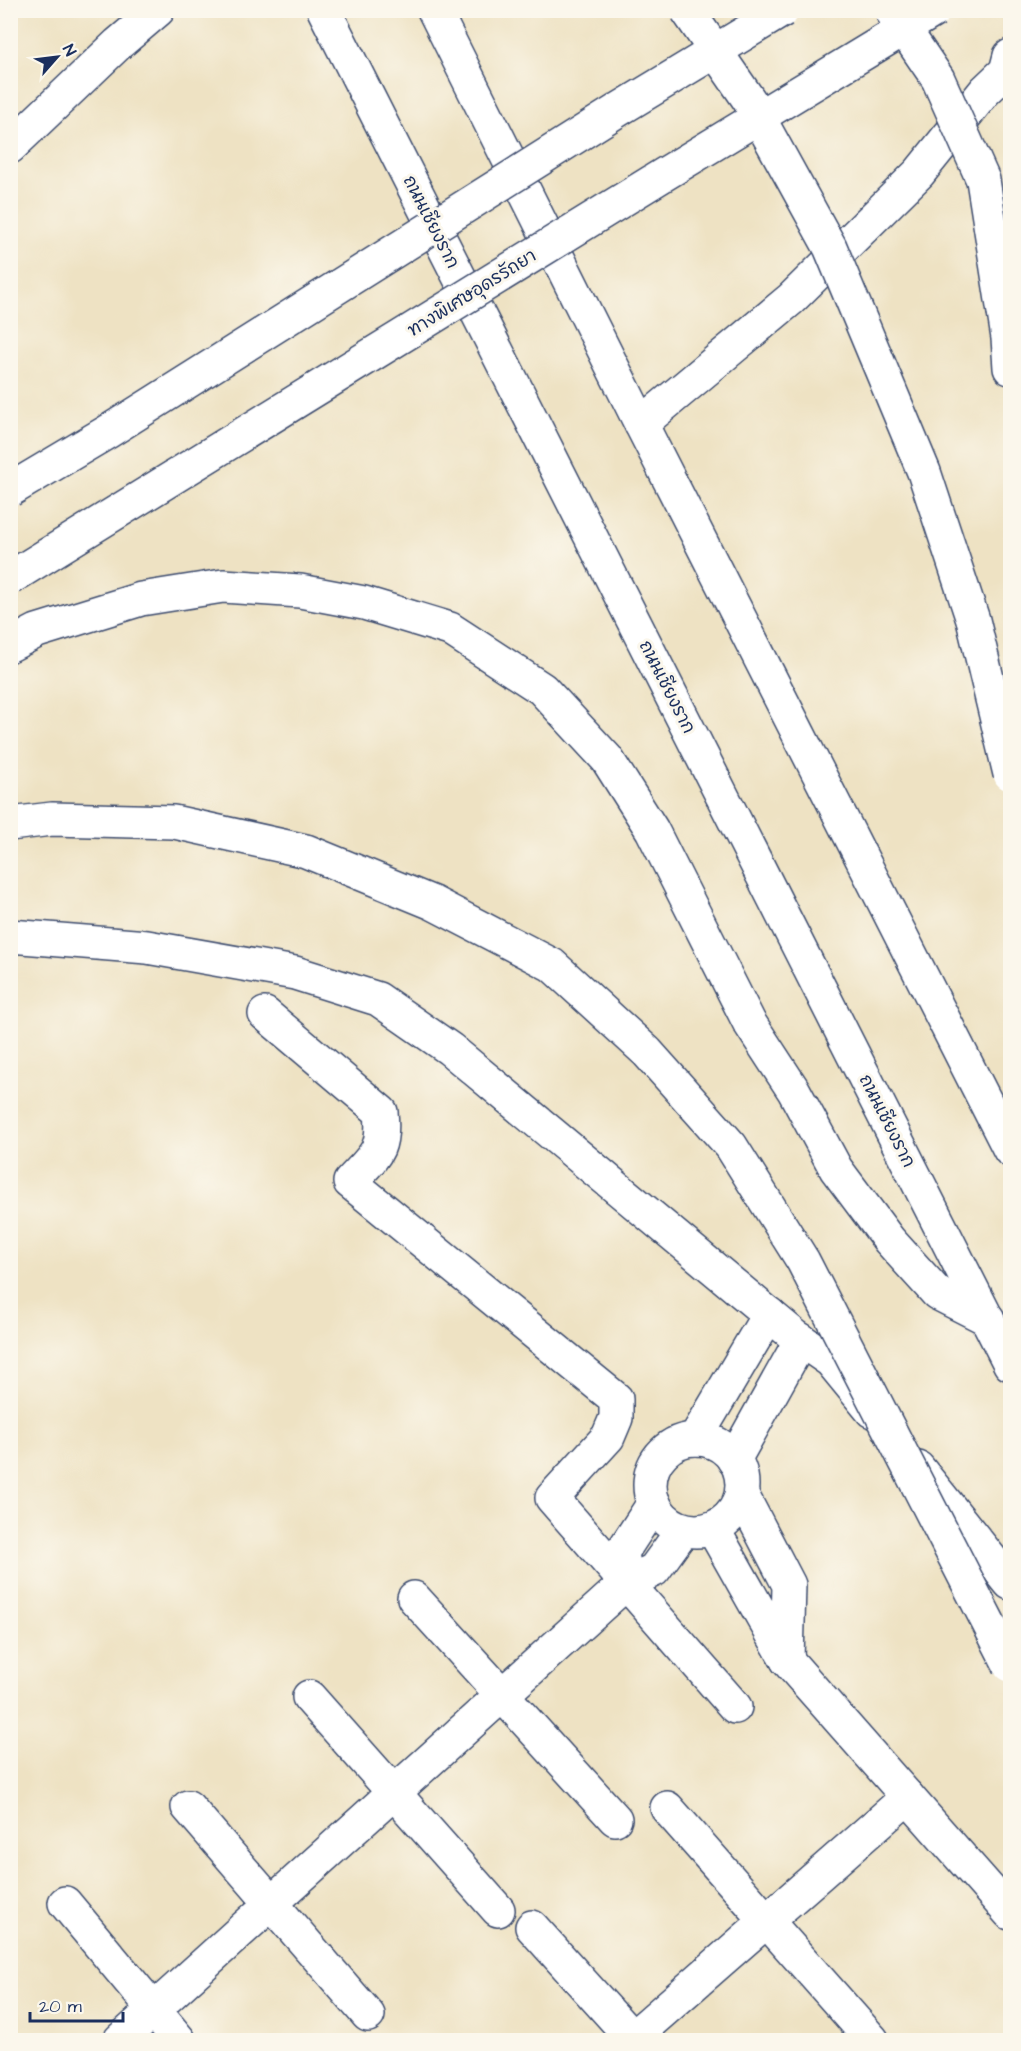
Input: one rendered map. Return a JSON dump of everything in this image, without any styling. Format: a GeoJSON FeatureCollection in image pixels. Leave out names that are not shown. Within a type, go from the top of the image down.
{"type":"FeatureCollection","features":[{"type":"Feature","properties":{"kind":"main road"},"geometry":{"type":"LineString","coordinates":[[10,147],[118,44],[158,10]]}},
{"type":"Feature","properties":{"kind":"main road","name":"ถนนเชียงราก"},"geometry":{"type":"LineString","coordinates":[[324,10],[1011,1364]]}},
{"type":"Feature","properties":{"kind":"main road"},"geometry":{"type":"LineString","coordinates":[[434,10],[641,424],[1011,1150]]}},
{"type":"Feature","properties":{"kind":"main road"},"geometry":{"type":"LineString","coordinates":[[687,10],[750,100],[831,247],[924,472],[974,620],[1011,774]]}},
{"type":"Feature","properties":{"kind":"main road"},"geometry":{"type":"LineString","coordinates":[[10,490],[110,431],[618,110],[783,10]]}},
{"type":"Feature","properties":{"kind":"main road"},"geometry":{"type":"LineString","coordinates":[[891,10],[938,79],[983,180],[1011,368]]}},
{"type":"Feature","properties":{"kind":"main road","name":"ทางพิเศษอุดรรัถยา"},"geometry":{"type":"LineString","coordinates":[[10,578],[935,10]]}},
{"type":"Feature","properties":{"kind":"main road"},"geometry":{"type":"LineString","coordinates":[[641,424],[791,299],[919,173],[985,92],[1009,67]]}},
{"type":"Feature","properties":{"kind":"main road"},"geometry":{"type":"LineString","coordinates":[[10,645],[36,631],[141,599],[223,586],[300,591],[364,603],[450,629],[542,689],[607,759],[652,830],[749,1022],[794,1091],[836,1169],[889,1240],[937,1293],[988,1319]]}},
{"type":"Feature","properties":{"kind":"main road"},"geometry":{"type":"LineString","coordinates":[[10,824],[52,819],[174,822],[306,851],[434,903],[552,965],[647,1052],[731,1146],[802,1261],[1011,1665]]}},
{"type":"Feature","properties":{"kind":"main road"},"geometry":{"type":"LineString","coordinates":[[10,936],[147,947],[295,973],[378,999],[450,1048],[769,1314],[831,1361],[1011,1583]]}},
{"type":"Feature","properties":{"kind":"main road"},"geometry":{"type":"LineString","coordinates":[[265,1014],[381,1112],[383,1132],[378,1152],[351,1182],[616,1399],[616,1418],[608,1437],[552,1498],[735,1707]]}},
{"type":"Feature","properties":{"kind":"main road"},"geometry":{"type":"LineString","coordinates":[[695,1439],[769,1314]]}},
{"type":"Feature","properties":{"kind":"main road"},"geometry":{"type":"LineString","coordinates":[[734,1460],[801,1340]]}},
{"type":"Feature","properties":{"kind":"main road"},"geometry":{"type":"LineString","coordinates":[[120,2040],[626,1583],[654,1570],[698,1530],[726,1521],[736,1510],[742,1495],[742,1480],[734,1460],[717,1443],[687,1440],[672,1445],[660,1455],[653,1468],[650,1484],[658,1512],[669,1523],[698,1530],[787,1660],[1011,1913]]}},
{"type":"Feature","properties":{"kind":"main road"},"geometry":{"type":"LineString","coordinates":[[742,1495],[789,1585],[787,1660]]}},
{"type":"Feature","properties":{"kind":"main road"},"geometry":{"type":"LineString","coordinates":[[626,1583],[622,1552],[654,1503]]}},
{"type":"Feature","properties":{"kind":"main road"},"geometry":{"type":"LineString","coordinates":[[414,1598],[615,1819]]}},
{"type":"Feature","properties":{"kind":"main road"},"geometry":{"type":"LineString","coordinates":[[309,1697],[498,1910]]}},
{"type":"Feature","properties":{"kind":"main road"},"geometry":{"type":"LineString","coordinates":[[532,1927],[632,2040],[908,1797]]}},
{"type":"Feature","properties":{"kind":"main road"},"geometry":{"type":"LineString","coordinates":[[188,1807],[368,2015]]}},
{"type":"Feature","properties":{"kind":"main road"},"geometry":{"type":"LineString","coordinates":[[667,1808],[872,2040]]}},
{"type":"Feature","properties":{"kind":"main road"},"geometry":{"type":"LineString","coordinates":[[65,1903],[179,2040]]}}]}
